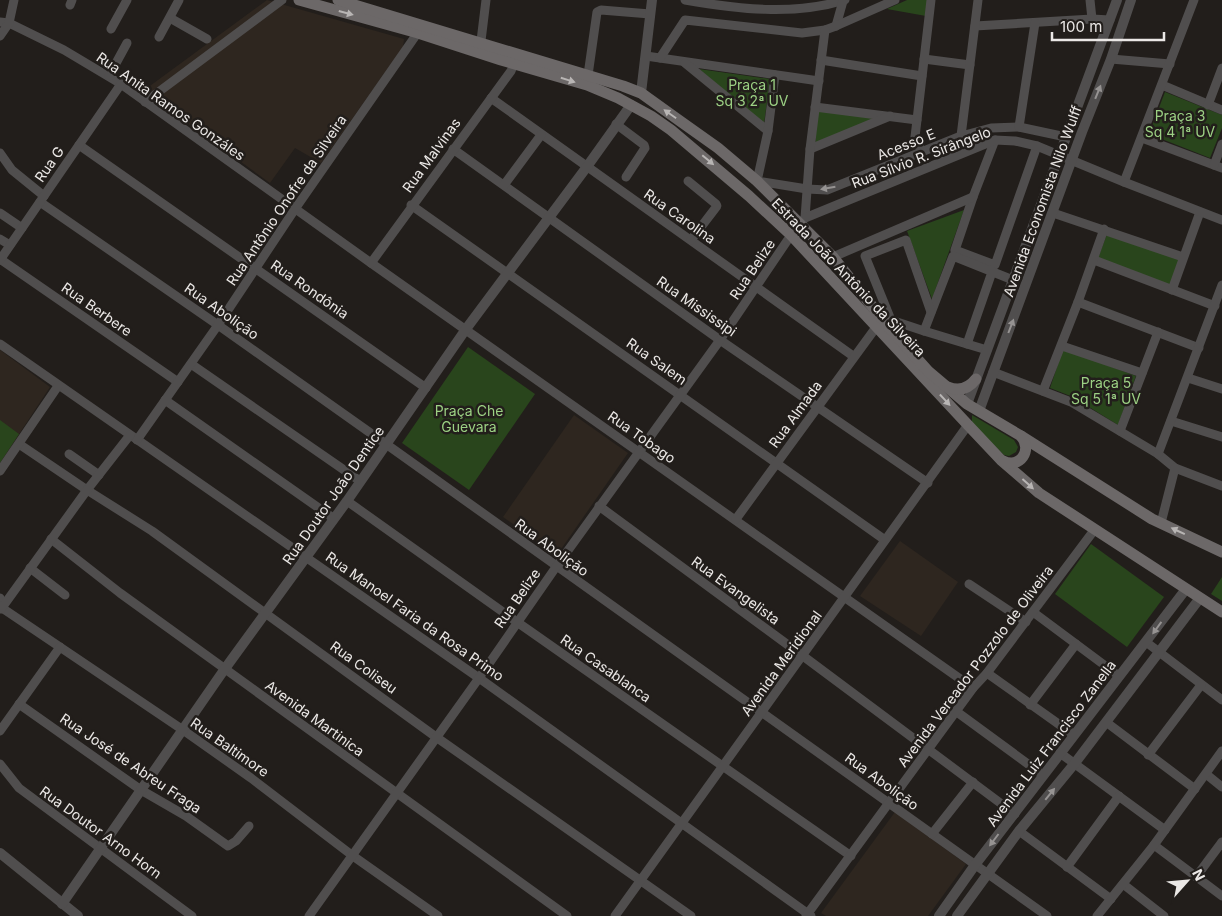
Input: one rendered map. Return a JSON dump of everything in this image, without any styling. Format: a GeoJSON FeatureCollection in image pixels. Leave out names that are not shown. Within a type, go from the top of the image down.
{"type":"FeatureCollection","features":[{"type":"Feature","properties":{"kind":"main road","name":"Estrada João Antônio da Silveira"},"geometry":{"type":"LineString","coordinates":[[299,0],[420,29]]}},
{"type":"Feature","properties":{"kind":"main road","name":"Estrada João Antônio da Silveira"},"geometry":{"type":"LineString","coordinates":[[338,0],[502,55],[537,65],[588,75],[641,93],[718,148],[800,219],[833,257],[968,425],[1001,460],[1039,494],[1222,612]]}},
{"type":"Feature","properties":{"kind":"main road","name":"Estrada João Antônio da Silveira"},"geometry":{"type":"LineString","coordinates":[[502,55],[514,64],[537,65],[587,85],[651,116],[671,130],[749,196],[885,324],[928,371],[967,404],[1161,523],[1222,552]]}},
{"type":"Feature","properties":{"kind":"main road"},"geometry":{"type":"LineString","coordinates":[[641,93],[651,116]]}},
{"type":"Feature","properties":{"kind":"main road"},"geometry":{"type":"LineString","coordinates":[[749,196],[766,205],[784,220],[800,219]]}},
{"type":"Feature","properties":{"kind":"main road"},"geometry":{"type":"LineString","coordinates":[[947,386],[953,389],[966,388],[976,379]]}},
{"type":"Feature","properties":{"kind":"main road"},"geometry":{"type":"LineString","coordinates":[[967,404],[968,425]]}},
{"type":"Feature","properties":{"kind":"main road"},"geometry":{"type":"LineString","coordinates":[[1001,460],[1015,463],[1023,458],[1026,448],[1024,439],[1021,436]]}},
{"type":"Feature","properties":{"kind":"street"},"geometry":{"type":"LineString","coordinates":[[0,36],[14,0]]}},
{"type":"Feature","properties":{"kind":"street"},"geometry":{"type":"LineString","coordinates":[[111,29],[127,0]]}},
{"type":"Feature","properties":{"kind":"street"},"geometry":{"type":"LineString","coordinates":[[159,37],[180,0]]}},
{"type":"Feature","properties":{"kind":"street"},"geometry":{"type":"LineString","coordinates":[[145,102],[282,0]]}},
{"type":"Feature","properties":{"kind":"street"},"geometry":{"type":"LineString","coordinates":[[480,48],[486,0]]}},
{"type":"Feature","properties":{"kind":"street"},"geometry":{"type":"LineString","coordinates":[[641,93],[652,0]]}},
{"type":"Feature","properties":{"kind":"street"},"geometry":{"type":"LineString","coordinates":[[684,0],[773,10],[844,0],[836,26]]}},
{"type":"Feature","properties":{"kind":"street"},"geometry":{"type":"LineString","coordinates":[[660,58],[685,20],[802,33],[836,26],[895,0]]}},
{"type":"Feature","properties":{"kind":"street"},"geometry":{"type":"LineString","coordinates":[[922,152],[915,137],[932,0]]}},
{"type":"Feature","properties":{"kind":"street"},"geometry":{"type":"LineString","coordinates":[[961,136],[978,0]]}},
{"type":"Feature","properties":{"kind":"street"},"geometry":{"type":"LineString","coordinates":[[1090,0],[1092,19]]}},
{"type":"Feature","properties":{"kind":"street","name":"Avenida Economista Nilo Wulff"},"geometry":{"type":"LineString","coordinates":[[967,404],[1117,0]]}},
{"type":"Feature","properties":{"kind":"street","name":"Avenida Economista Nilo Wulff"},"geometry":{"type":"LineString","coordinates":[[979,411],[1071,161],[1111,59],[1131,0]]}},
{"type":"Feature","properties":{"kind":"street"},"geometry":{"type":"LineString","coordinates":[[1124,182],[1194,0]]}},
{"type":"Feature","properties":{"kind":"street"},"geometry":{"type":"LineString","coordinates":[[588,75],[597,12],[601,10],[650,14]]}},
{"type":"Feature","properties":{"kind":"street"},"geometry":{"type":"LineString","coordinates":[[170,18],[207,39]]}},
{"type":"Feature","properties":{"kind":"street"},"geometry":{"type":"LineString","coordinates":[[975,26],[1092,19],[1110,20]]}},
{"type":"Feature","properties":{"kind":"street","name":"Rua Anita Ramos Gonzáles"},"geometry":{"type":"LineString","coordinates":[[5,22],[64,50],[109,76],[295,209]]}},
{"type":"Feature","properties":{"kind":"street"},"geometry":{"type":"LineString","coordinates":[[1019,126],[1035,23]]}},
{"type":"Feature","properties":{"kind":"street","name":"Rua Antônio Onofre da Silveira"},"geometry":{"type":"LineString","coordinates":[[0,605],[99,475],[165,400],[420,29]]}},
{"type":"Feature","properties":{"kind":"street"},"geometry":{"type":"LineString","coordinates":[[800,219],[807,189],[824,30]]}},
{"type":"Feature","properties":{"kind":"street"},"geometry":{"type":"LineString","coordinates":[[109,76],[127,44]]}},
{"type":"Feature","properties":{"kind":"street"},"geometry":{"type":"LineString","coordinates":[[646,56],[819,81]]}},
{"type":"Feature","properties":{"kind":"street"},"geometry":{"type":"LineString","coordinates":[[924,59],[970,65]]}},
{"type":"Feature","properties":{"kind":"street"},"geometry":{"type":"LineString","coordinates":[[1111,59],[1170,64]]}},
{"type":"Feature","properties":{"kind":"street"},"geometry":{"type":"LineString","coordinates":[[821,60],[922,76]]}},
{"type":"Feature","properties":{"kind":"street"},"geometry":{"type":"LineString","coordinates":[[684,62],[768,131]]}},
{"type":"Feature","properties":{"kind":"street","name":"Rua Malvinas"},"geometry":{"type":"LineString","coordinates":[[370,263],[511,71],[514,64]]}},
{"type":"Feature","properties":{"kind":"street"},"geometry":{"type":"LineString","coordinates":[[1208,105],[1222,68]]}},
{"type":"Feature","properties":{"kind":"street"},"geometry":{"type":"LineString","coordinates":[[757,181],[768,131],[775,75]]}},
{"type":"Feature","properties":{"kind":"street","name":"Rua G"},"geometry":{"type":"LineString","coordinates":[[0,259],[121,84]]}},
{"type":"Feature","properties":{"kind":"street"},"geometry":{"type":"LineString","coordinates":[[1162,85],[1222,110]]}},
{"type":"Feature","properties":{"kind":"street","name":"Rua Carolina"},"geometry":{"type":"LineString","coordinates":[[491,98],[586,168],[757,286],[853,356]]}},
{"type":"Feature","properties":{"kind":"street","name":"Rua Doutor João Dentice"},"geometry":{"type":"LineString","coordinates":[[62,904],[224,670],[360,482],[466,329],[631,105]]}},
{"type":"Feature","properties":{"kind":"street"},"geometry":{"type":"LineString","coordinates":[[815,107],[917,120]]}},
{"type":"Feature","properties":{"kind":"street"},"geometry":{"type":"LineString","coordinates":[[810,149],[890,116]]}},
{"type":"Feature","properties":{"kind":"street"},"geometry":{"type":"LineString","coordinates":[[616,124],[644,145],[645,148],[626,177]]}},
{"type":"Feature","properties":{"kind":"street","name":"Acesso E"},"geometry":{"type":"LineString","coordinates":[[757,181],[807,189],[827,190],[961,136],[991,128],[1019,126],[1066,137]]}},
{"type":"Feature","properties":{"kind":"street"},"geometry":{"type":"LineString","coordinates":[[504,185],[541,135]]}},
{"type":"Feature","properties":{"kind":"street"},"geometry":{"type":"LineString","coordinates":[[1142,138],[1218,166],[1222,144]]}},
{"type":"Feature","properties":{"kind":"street"},"geometry":{"type":"LineString","coordinates":[[924,331],[994,140]]}},
{"type":"Feature","properties":{"kind":"street","name":"Rua Sílvio R. Sirângelo"},"geometry":{"type":"LineString","coordinates":[[800,219],[994,140],[1015,141],[1037,146],[1222,220]]}},
{"type":"Feature","properties":{"kind":"street","name":"Rua Rondônia"},"geometry":{"type":"LineString","coordinates":[[79,145],[426,388]]}},
{"type":"Feature","properties":{"kind":"street"},"geometry":{"type":"LineString","coordinates":[[954,253],[995,265],[1037,146]]}},
{"type":"Feature","properties":{"kind":"street","name":"Rua Mississipi"},"geometry":{"type":"LineString","coordinates":[[453,149],[720,340],[928,483]]}},
{"type":"Feature","properties":{"kind":"street","name":"Rua Abolição"},"geometry":{"type":"LineString","coordinates":[[0,154],[12,170],[42,199],[1046,916]]}},
{"type":"Feature","properties":{"kind":"street"},"geometry":{"type":"LineString","coordinates":[[688,181],[717,206],[691,240]]}},
{"type":"Feature","properties":{"kind":"street"},"geometry":{"type":"LineString","coordinates":[[833,257],[973,197]]}},
{"type":"Feature","properties":{"kind":"street","name":"Rua Salem"},"geometry":{"type":"LineString","coordinates":[[412,205],[885,540]]}},
{"type":"Feature","properties":{"kind":"street","name":"Rua Tobago"},"geometry":{"type":"LineString","coordinates":[[295,209],[973,688]]}},
{"type":"Feature","properties":{"kind":"street"},"geometry":{"type":"LineString","coordinates":[[1172,290],[1200,212]]}},
{"type":"Feature","properties":{"kind":"street"},"geometry":{"type":"LineString","coordinates":[[1053,213],[1104,229],[1183,258]]}},
{"type":"Feature","properties":{"kind":"street"},"geometry":{"type":"LineString","coordinates":[[0,214],[22,228]]}},
{"type":"Feature","properties":{"kind":"street","name":"Rua Belize"},"geometry":{"type":"LineString","coordinates":[[314,914],[599,506],[720,340],[791,236],[800,219]]}},
{"type":"Feature","properties":{"kind":"street"},"geometry":{"type":"LineString","coordinates":[[1044,391],[1104,229]]}},
{"type":"Feature","properties":{"kind":"street"},"geometry":{"type":"LineString","coordinates":[[0,239],[10,245]]}},
{"type":"Feature","properties":{"kind":"street"},"geometry":{"type":"LineString","coordinates":[[931,312],[906,240],[865,256],[885,324],[924,331],[987,350]]}},
{"type":"Feature","properties":{"kind":"street"},"geometry":{"type":"LineString","coordinates":[[954,253],[1013,280]]}},
{"type":"Feature","properties":{"kind":"street","name":"Rua Berbere"},"geometry":{"type":"LineString","coordinates":[[0,259],[178,382]]}},
{"type":"Feature","properties":{"kind":"street"},"geometry":{"type":"LineString","coordinates":[[1094,260],[1214,306]]}},
{"type":"Feature","properties":{"kind":"street"},"geometry":{"type":"LineString","coordinates":[[967,344],[992,272]]}},
{"type":"Feature","properties":{"kind":"street"},"geometry":{"type":"LineString","coordinates":[[1158,454],[1222,285]]}},
{"type":"Feature","properties":{"kind":"street"},"geometry":{"type":"LineString","coordinates":[[1078,302],[1199,348]]}},
{"type":"Feature","properties":{"kind":"street","name":"Rua Almada"},"geometry":{"type":"LineString","coordinates":[[736,519],[853,356],[885,324]]}},
{"type":"Feature","properties":{"kind":"street"},"geometry":{"type":"LineString","coordinates":[[1120,431],[1158,332]]}},
{"type":"Feature","properties":{"kind":"street","name":"Rua Manoel Faria da Rosa Primo"},"geometry":{"type":"LineString","coordinates":[[0,344],[479,678],[808,915]]}},
{"type":"Feature","properties":{"kind":"street"},"geometry":{"type":"LineString","coordinates":[[1062,346],[1142,373]]}},
{"type":"Feature","properties":{"kind":"street"},"geometry":{"type":"LineString","coordinates":[[191,364],[360,482]]}},
{"type":"Feature","properties":{"kind":"street"},"geometry":{"type":"LineString","coordinates":[[993,372],[1071,402],[1158,454],[1175,468],[1222,486]]}},
{"type":"Feature","properties":{"kind":"street"},"geometry":{"type":"LineString","coordinates":[[1188,378],[1222,389]]}},
{"type":"Feature","properties":{"kind":"street"},"geometry":{"type":"LineString","coordinates":[[0,471],[58,386]]}},
{"type":"Feature","properties":{"kind":"street"},"geometry":{"type":"LineString","coordinates":[[165,400],[334,518]]}},
{"type":"Feature","properties":{"kind":"street"},"geometry":{"type":"LineString","coordinates":[[1171,421],[1222,438]]}},
{"type":"Feature","properties":{"kind":"street","name":"Avenida Meridional"},"geometry":{"type":"LineString","coordinates":[[615,916],[804,656],[844,597],[968,425]]}},
{"type":"Feature","properties":{"kind":"street","name":"Rua Coliseu"},"geometry":{"type":"LineString","coordinates":[[20,444],[87,490],[152,531],[436,737],[691,916]]}},
{"type":"Feature","properties":{"kind":"street"},"geometry":{"type":"LineString","coordinates":[[69,454],[99,475]]}},
{"type":"Feature","properties":{"kind":"street"},"geometry":{"type":"LineString","coordinates":[[1161,523],[1175,468]]}},
{"type":"Feature","properties":{"kind":"street","name":"Rua Casablanca"},"geometry":{"type":"LineString","coordinates":[[347,500],[517,622],[851,856]]}},
{"type":"Feature","properties":{"kind":"street","name":"Rua Evangelista"},"geometry":{"type":"LineString","coordinates":[[599,506],[1015,814]]}},
{"type":"Feature","properties":{"kind":"street","name":"Avenida Vereador Pozzolo de Oliveira"},"geometry":{"type":"LineString","coordinates":[[808,915],[973,688],[987,673],[1095,529]]}},
{"type":"Feature","properties":{"kind":"street","name":"Avenida Martinica"},"geometry":{"type":"LineString","coordinates":[[51,539],[224,670],[567,916]]}},
{"type":"Feature","properties":{"kind":"street"},"geometry":{"type":"LineString","coordinates":[[30,568],[66,595]]}},
{"type":"Feature","properties":{"kind":"street"},"geometry":{"type":"LineString","coordinates":[[969,584],[1026,622]]}},
{"type":"Feature","properties":{"kind":"street","name":"Avenida Luiz Francisco Zanella"},"geometry":{"type":"LineString","coordinates":[[940,916],[975,865],[1186,589]]}},
{"type":"Feature","properties":{"kind":"street","name":"Avenida Luiz Francisco Zanella"},"geometry":{"type":"LineString","coordinates":[[957,916],[1019,831],[1106,722],[1200,598]]}},
{"type":"Feature","properties":{"kind":"street","name":"Rua Baltimore"},"geometry":{"type":"LineString","coordinates":[[0,605],[251,778],[353,856],[438,916]]}},
{"type":"Feature","properties":{"kind":"street"},"geometry":{"type":"LineString","coordinates":[[1033,612],[1119,676]]}},
{"type":"Feature","properties":{"kind":"street"},"geometry":{"type":"LineString","coordinates":[[1146,642],[1222,700]]}},
{"type":"Feature","properties":{"kind":"street"},"geometry":{"type":"LineString","coordinates":[[1030,705],[1076,644]]}},
{"type":"Feature","properties":{"kind":"street"},"geometry":{"type":"LineString","coordinates":[[0,731],[60,647]]}},
{"type":"Feature","properties":{"kind":"street"},"geometry":{"type":"LineString","coordinates":[[987,673],[1074,735]]}},
{"type":"Feature","properties":{"kind":"street"},"geometry":{"type":"LineString","coordinates":[[1148,755],[1201,685]]}},
{"type":"Feature","properties":{"kind":"street","name":"Rua José de Abreu Fraga"},"geometry":{"type":"LineString","coordinates":[[19,704],[141,790],[186,816],[228,846],[236,841],[249,826]]}},
{"type":"Feature","properties":{"kind":"street"},"geometry":{"type":"LineString","coordinates":[[957,712],[1043,775]]}},
{"type":"Feature","properties":{"kind":"street"},"geometry":{"type":"LineString","coordinates":[[1106,722],[1194,789]]}},
{"type":"Feature","properties":{"kind":"street"},"geometry":{"type":"LineString","coordinates":[[1097,916],[1154,845],[1222,751]]}},
{"type":"Feature","properties":{"kind":"street"},"geometry":{"type":"LineString","coordinates":[[1060,754],[1165,830]]}},
{"type":"Feature","properties":{"kind":"street","name":"Rua Doutor Arno Horn"},"geometry":{"type":"LineString","coordinates":[[0,764],[19,788],[192,916]]}},
{"type":"Feature","properties":{"kind":"street"},"geometry":{"type":"LineString","coordinates":[[1206,774],[1222,787]]}},
{"type":"Feature","properties":{"kind":"street"},"geometry":{"type":"LineString","coordinates":[[932,834],[972,782]]}},
{"type":"Feature","properties":{"kind":"street"},"geometry":{"type":"LineString","coordinates":[[1067,867],[1119,796]]}},
{"type":"Feature","properties":{"kind":"street"},"geometry":{"type":"LineString","coordinates":[[1019,831],[1111,899]]}},
{"type":"Feature","properties":{"kind":"street"},"geometry":{"type":"LineString","coordinates":[[1196,877],[1222,842]]}},
{"type":"Feature","properties":{"kind":"street"},"geometry":{"type":"LineString","coordinates":[[1154,845],[1222,896]]}},
{"type":"Feature","properties":{"kind":"street"},"geometry":{"type":"LineString","coordinates":[[0,853],[78,916]]}},
{"type":"Feature","properties":{"kind":"street"},"geometry":{"type":"LineString","coordinates":[[1123,884],[1164,916]]}},
{"type":"Feature","properties":{"kind":"street"},"geometry":{"type":"LineString","coordinates":[[1030,916],[1036,908]]}},
{"type":"Feature","properties":{"kind":"shaded area"},"geometry":{"type":"Polygon","coordinates":[[[267,0],[404,39],[403,47],[321,163],[295,148],[270,183],[143,91],[267,0]]]}},
{"type":"Feature","properties":{"kind":"shaded area"},"geometry":{"type":"Polygon","coordinates":[[[0,350],[50,387],[0,463],[0,350]]]}},
{"type":"Feature","properties":{"kind":"shaded area"},"geometry":{"type":"Polygon","coordinates":[[[574,415],[628,453],[557,555],[503,517],[574,415]]]}},
{"type":"Feature","properties":{"kind":"shaded area"},"geometry":{"type":"Polygon","coordinates":[[[900,541],[958,582],[921,636],[860,596],[900,541]]]}},
{"type":"Feature","properties":{"kind":"shaded area"},"geometry":{"type":"Polygon","coordinates":[[[895,812],[966,864],[928,916],[826,916],[821,913],[895,812]]]}},
{"type":"Feature","properties":{"kind":"green space"},"geometry":{"type":"Polygon","coordinates":[[[907,0],[928,0],[926,16],[887,9],[907,0]]]}},
{"type":"Feature","properties":{"kind":"green space","name":"Praça 1 Sq 3 2ª UV"},"geometry":{"type":"Polygon","coordinates":[[[699,69],[770,79],[764,124],[699,69]]]}},
{"type":"Feature","properties":{"kind":"green space","name":"Praça 3 Sq 4 1ª UV"},"geometry":{"type":"Polygon","coordinates":[[[1165,92],[1222,115],[1222,128],[1210,158],[1149,134],[1165,92]]]}},
{"type":"Feature","properties":{"kind":"green space"},"geometry":{"type":"Polygon","coordinates":[[[818,111],[878,118],[815,144],[818,111]]]}},
{"type":"Feature","properties":{"kind":"green space"},"geometry":{"type":"Polygon","coordinates":[[[964,210],[932,299],[907,231],[964,210]]]}},
{"type":"Feature","properties":{"kind":"green space"},"geometry":{"type":"Polygon","coordinates":[[[1107,234],[1179,259],[1170,285],[1098,258],[1107,234]]]}},
{"type":"Feature","properties":{"kind":"green space","name":"Praça Che Guevara"},"geometry":{"type":"Polygon","coordinates":[[[468,347],[535,394],[469,490],[402,443],[468,347]]]}},
{"type":"Feature","properties":{"kind":"green space","name":"Praça 5 Sq 5 1ª UV"},"geometry":{"type":"Polygon","coordinates":[[[1063,349],[1136,376],[1118,425],[1073,397],[1050,388],[1063,349]]]}},
{"type":"Feature","properties":{"kind":"green space"},"geometry":{"type":"Polygon","coordinates":[[[972,415],[1014,440],[1018,447],[1016,452],[1009,456],[1004,455],[972,424],[972,415]]]}},
{"type":"Feature","properties":{"kind":"green space"},"geometry":{"type":"Polygon","coordinates":[[[0,420],[19,434],[0,463],[0,420]]]}},
{"type":"Feature","properties":{"kind":"green space"},"geometry":{"type":"Polygon","coordinates":[[[1091,544],[1164,597],[1127,647],[1055,594],[1091,544]]]}},
{"type":"Feature","properties":{"kind":"green space"},"geometry":{"type":"Polygon","coordinates":[[[1222,577],[1222,601],[1211,594],[1222,577]]]}}]}
